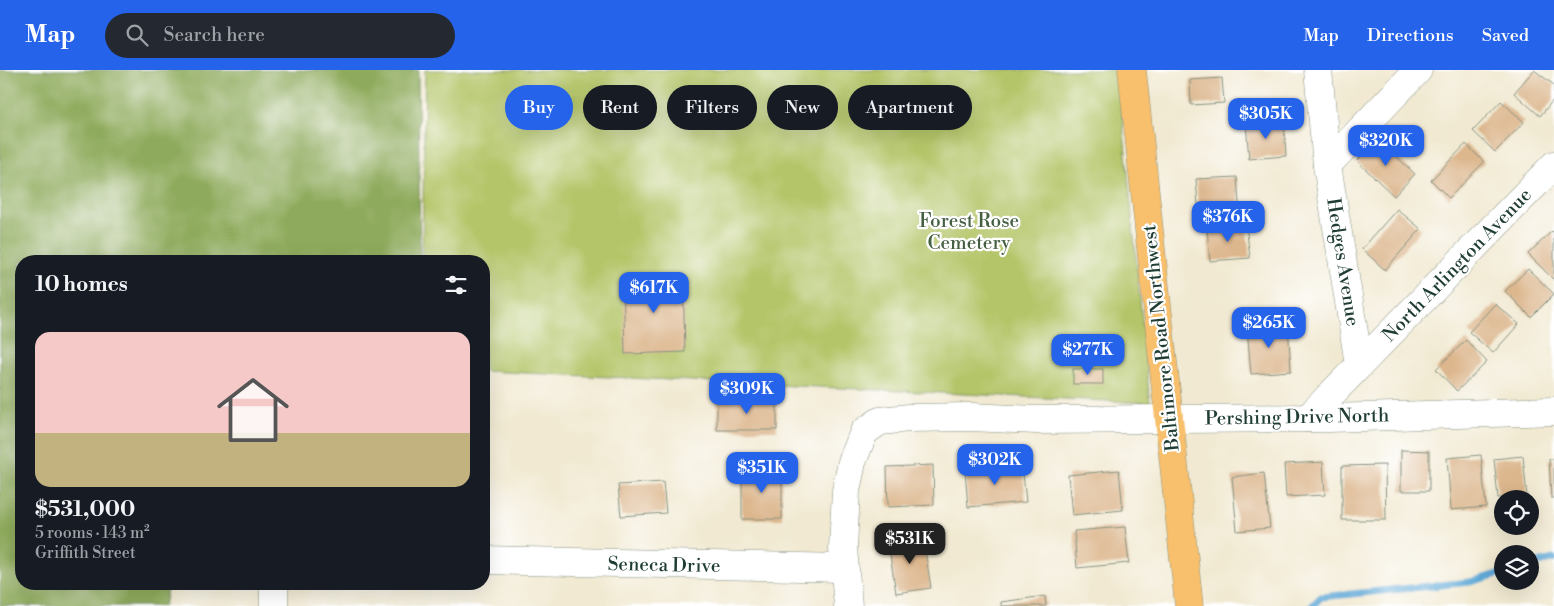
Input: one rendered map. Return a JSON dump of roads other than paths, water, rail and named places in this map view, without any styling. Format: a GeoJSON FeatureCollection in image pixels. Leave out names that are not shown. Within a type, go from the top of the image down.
{"type":"FeatureCollection","features":[{"type":"Feature","properties":{"kind":"main road","name":"Baltimore Road Northwest"},"geometry":{"type":"LineString","coordinates":[[1132,70],[1189,606]]}},
{"type":"Feature","properties":{"kind":"street","name":"Hedges Avenue"},"geometry":{"type":"LineString","coordinates":[[1318,70],[1327,164],[1359,364]]}},
{"type":"Feature","properties":{"kind":"street"},"geometry":{"type":"LineString","coordinates":[[1327,164],[1418,70]]}},
{"type":"Feature","properties":{"kind":"street","name":"North Arlington Avenue"},"geometry":{"type":"LineString","coordinates":[[1308,418],[1554,165]]}},
{"type":"Feature","properties":{"kind":"street","name":"Pershing Drive North"},"geometry":{"type":"LineString","coordinates":[[844,568],[846,491],[852,462],[864,432],[880,421],[909,418],[1308,418],[1554,411]]}},
{"type":"Feature","properties":{"kind":"street","name":"Seneca Drive"},"geometry":{"type":"LineString","coordinates":[[490,560],[844,568]]}},
{"type":"Feature","properties":{"kind":"street"},"geometry":{"type":"LineString","coordinates":[[844,568],[848,606]]}},
{"type":"Feature","properties":{"kind":"street"},"geometry":{"type":"LineString","coordinates":[[274,590],[274,606]]}},
{"type":"Feature","properties":{"kind":"waterway"},"geometry":{"type":"LineString","coordinates":[[1539,563],[1554,559]]}},
{"type":"Feature","properties":{"kind":"waterway"},"geometry":{"type":"LineString","coordinates":[[1312,606],[1321,597],[1470,582],[1494,575]]}},
{"type":"Feature","properties":{"kind":"park label","name":"Forest Rose Cemetery"},"geometry":{"type":"Point","coordinates":[969,232]}}]}
